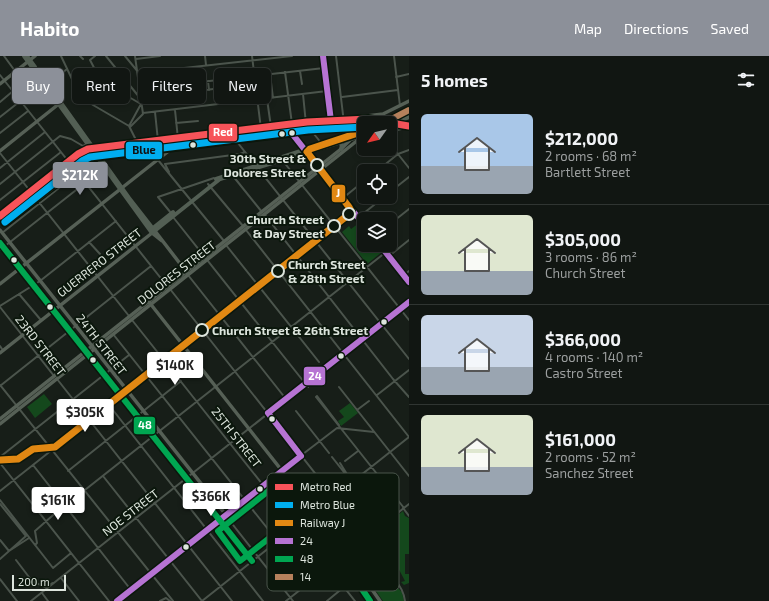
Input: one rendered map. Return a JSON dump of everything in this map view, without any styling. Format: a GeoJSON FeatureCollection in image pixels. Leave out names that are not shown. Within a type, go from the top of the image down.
{"type":"FeatureCollection","features":[{"type":"Feature","properties":{"kind":"main road"},"geometry":{"type":"LineString","coordinates":[[24,56],[34,68]]}},
{"type":"Feature","properties":{"kind":"main road"},"geometry":{"type":"LineString","coordinates":[[60,104],[104,168],[121,189]]}},
{"type":"Feature","properties":{"kind":"main road"},"geometry":{"type":"LineString","coordinates":[[60,104],[152,231]]}},
{"type":"Feature","properties":{"kind":"main road"},"geometry":{"type":"LineString","coordinates":[[397,117],[409,112]]}},
{"type":"Feature","properties":{"kind":"main road"},"geometry":{"type":"LineString","coordinates":[[397,122],[409,117]]}},
{"type":"Feature","properties":{"kind":"main road"},"geometry":{"type":"LineString","coordinates":[[350,140],[355,134]]}},
{"type":"Feature","properties":{"kind":"main road"},"geometry":{"type":"LineString","coordinates":[[209,185],[220,179],[256,166],[282,160],[322,144],[355,134]]}},
{"type":"Feature","properties":{"kind":"main road"},"geometry":{"type":"LineString","coordinates":[[209,185],[221,176],[357,138]]}},
{"type":"Feature","properties":{"kind":"main road"},"geometry":{"type":"LineString","coordinates":[[339,142],[342,145],[341,150]]}},
{"type":"Feature","properties":{"kind":"main road","name":"GUERRERO STREET"},"geometry":{"type":"LineString","coordinates":[[152,231],[209,185]]}},
{"type":"Feature","properties":{"kind":"street"},"geometry":{"type":"LineString","coordinates":[[4,56],[13,68]]}},
{"type":"Feature","properties":{"kind":"street"},"geometry":{"type":"LineString","coordinates":[[20,68],[28,59],[35,56]]}},
{"type":"Feature","properties":{"kind":"street"},"geometry":{"type":"LineString","coordinates":[[61,56],[72,79]]}},
{"type":"Feature","properties":{"kind":"street"},"geometry":{"type":"LineString","coordinates":[[80,56],[83,59]]}},
{"type":"Feature","properties":{"kind":"street"},"geometry":{"type":"LineString","coordinates":[[95,56],[90,60],[100,80],[138,102]]}},
{"type":"Feature","properties":{"kind":"street"},"geometry":{"type":"LineString","coordinates":[[106,56],[138,94]]}},
{"type":"Feature","properties":{"kind":"street"},"geometry":{"type":"LineString","coordinates":[[125,56],[137,72]]}},
{"type":"Feature","properties":{"kind":"street"},"geometry":{"type":"LineString","coordinates":[[138,78],[136,58],[160,56]]}},
{"type":"Feature","properties":{"kind":"street"},"geometry":{"type":"LineString","coordinates":[[205,56],[206,65]]}},
{"type":"Feature","properties":{"kind":"street"},"geometry":{"type":"LineString","coordinates":[[252,56],[253,68]]}},
{"type":"Feature","properties":{"kind":"street"},"geometry":{"type":"LineString","coordinates":[[137,72],[292,56]]}},
{"type":"Feature","properties":{"kind":"street"},"geometry":{"type":"LineString","coordinates":[[323,56],[331,121]]}},
{"type":"Feature","properties":{"kind":"street"},"geometry":{"type":"LineString","coordinates":[[336,56],[344,119],[355,134]]}},
{"type":"Feature","properties":{"kind":"street"},"geometry":{"type":"LineString","coordinates":[[394,56],[400,106]]}},
{"type":"Feature","properties":{"kind":"street"},"geometry":{"type":"LineString","coordinates":[[271,74],[324,68]]}},
{"type":"Feature","properties":{"kind":"street"},"geometry":{"type":"LineString","coordinates":[[300,71],[302,84]]}},
{"type":"Feature","properties":{"kind":"street"},"geometry":{"type":"LineString","coordinates":[[285,72],[290,126],[288,129],[357,217]]}},
{"type":"Feature","properties":{"kind":"street"},"geometry":{"type":"LineString","coordinates":[[396,77],[409,74]]}},
{"type":"Feature","properties":{"kind":"street"},"geometry":{"type":"LineString","coordinates":[[0,75],[12,90]]}},
{"type":"Feature","properties":{"kind":"street"},"geometry":{"type":"LineString","coordinates":[[0,84],[12,75]]}},
{"type":"Feature","properties":{"kind":"street"},"geometry":{"type":"LineString","coordinates":[[209,90],[208,81],[214,80]]}},
{"type":"Feature","properties":{"kind":"street"},"geometry":{"type":"LineString","coordinates":[[271,82],[273,98],[327,91]]}},
{"type":"Feature","properties":{"kind":"street"},"geometry":{"type":"LineString","coordinates":[[206,90],[214,89]]}},
{"type":"Feature","properties":{"kind":"street"},"geometry":{"type":"LineString","coordinates":[[341,97],[398,90]]}},
{"type":"Feature","properties":{"kind":"street"},"geometry":{"type":"LineString","coordinates":[[0,102],[12,92]]}},
{"type":"Feature","properties":{"kind":"street"},"geometry":{"type":"LineString","coordinates":[[303,94],[306,124],[322,144]]}},
{"type":"Feature","properties":{"kind":"street"},"geometry":{"type":"LineString","coordinates":[[382,116],[409,101]]}},
{"type":"Feature","properties":{"kind":"street"},"geometry":{"type":"LineString","coordinates":[[0,117],[16,104]]}},
{"type":"Feature","properties":{"kind":"street"},"geometry":{"type":"LineString","coordinates":[[22,104],[315,473]]}},
{"type":"Feature","properties":{"kind":"street"},"geometry":{"type":"LineString","coordinates":[[0,152],[60,104]]}},
{"type":"Feature","properties":{"kind":"street"},"geometry":{"type":"LineString","coordinates":[[91,104],[129,126],[138,144]]}},
{"type":"Feature","properties":{"kind":"street"},"geometry":{"type":"LineString","coordinates":[[142,104],[143,114]]}},
{"type":"Feature","properties":{"kind":"street"},"geometry":{"type":"LineString","coordinates":[[129,126],[142,104]]}},
{"type":"Feature","properties":{"kind":"street"},"geometry":{"type":"LineString","coordinates":[[129,126],[143,114],[224,104]]}},
{"type":"Feature","properties":{"kind":"street"},"geometry":{"type":"LineString","coordinates":[[258,104],[261,129]]}},
{"type":"Feature","properties":{"kind":"street"},"geometry":{"type":"LineString","coordinates":[[268,104],[271,128]]}},
{"type":"Feature","properties":{"kind":"street"},"geometry":{"type":"LineString","coordinates":[[0,284],[158,160],[177,141],[174,110]]}},
{"type":"Feature","properties":{"kind":"street"},"geometry":{"type":"LineString","coordinates":[[0,134],[28,111]]}},
{"type":"Feature","properties":{"kind":"street"},"geometry":{"type":"LineString","coordinates":[[155,112],[158,141]]}},
{"type":"Feature","properties":{"kind":"street"},"geometry":{"type":"LineString","coordinates":[[0,217],[69,162],[83,152],[92,149],[158,141],[177,141],[344,119],[357,119]]}},
{"type":"Feature","properties":{"kind":"street"},"geometry":{"type":"LineString","coordinates":[[176,123],[198,121]]}},
{"type":"Feature","properties":{"kind":"street"},"geometry":{"type":"LineString","coordinates":[[397,130],[409,127]]}},
{"type":"Feature","properties":{"kind":"street"},"geometry":{"type":"LineString","coordinates":[[0,168],[45,132]]}},
{"type":"Feature","properties":{"kind":"street"},"geometry":{"type":"LineString","coordinates":[[230,133],[409,359]]}},
{"type":"Feature","properties":{"kind":"street"},"geometry":{"type":"LineString","coordinates":[[0,184],[60,136],[71,139],[83,146],[87,144]]}},
{"type":"Feature","properties":{"kind":"street","name":"DOLORES STREET"},"geometry":{"type":"LineString","coordinates":[[337,155],[350,140]]}},
{"type":"Feature","properties":{"kind":"street","name":"DOLORES STREET"},"geometry":{"type":"LineString","coordinates":[[0,419],[18,407],[357,140]]}},
{"type":"Feature","properties":{"kind":"street"},"geometry":{"type":"LineString","coordinates":[[386,164],[398,154],[409,150]]}},
{"type":"Feature","properties":{"kind":"street","name":"25TH STREET"},"geometry":{"type":"LineString","coordinates":[[0,152],[267,490]]}},
{"type":"Feature","properties":{"kind":"street"},"geometry":{"type":"LineString","coordinates":[[0,200],[61,152]]}},
{"type":"Feature","properties":{"kind":"street"},"geometry":{"type":"LineString","coordinates":[[169,173],[165,164],[240,154],[245,152]]}},
{"type":"Feature","properties":{"kind":"street"},"geometry":{"type":"LineString","coordinates":[[398,154],[409,168]]}},
{"type":"Feature","properties":{"kind":"street"},"geometry":{"type":"LineString","coordinates":[[158,160],[319,362]]}},
{"type":"Feature","properties":{"kind":"street"},"geometry":{"type":"LineString","coordinates":[[282,160],[409,320]]}},
{"type":"Feature","properties":{"kind":"street"},"geometry":{"type":"LineString","coordinates":[[0,250],[104,168]]}},
{"type":"Feature","properties":{"kind":"street"},"geometry":{"type":"LineString","coordinates":[[1,232],[78,173]]}},
{"type":"Feature","properties":{"kind":"street"},"geometry":{"type":"LineString","coordinates":[[233,175],[409,397]]}},
{"type":"Feature","properties":{"kind":"street"},"geometry":{"type":"LineString","coordinates":[[397,186],[409,177]]}},
{"type":"Feature","properties":{"kind":"street"},"geometry":{"type":"LineString","coordinates":[[214,178],[158,197],[308,387]]}},
{"type":"Feature","properties":{"kind":"street"},"geometry":{"type":"LineString","coordinates":[[209,185],[409,437],[362,473]]}},
{"type":"Feature","properties":{"kind":"street"},"geometry":{"type":"LineString","coordinates":[[343,198],[357,187]]}},
{"type":"Feature","properties":{"kind":"street"},"geometry":{"type":"LineString","coordinates":[[365,212],[375,204]]}},
{"type":"Feature","properties":{"kind":"street"},"geometry":{"type":"LineString","coordinates":[[397,218],[409,208]]}},
{"type":"Feature","properties":{"kind":"street"},"geometry":{"type":"LineString","coordinates":[[0,491],[101,411],[110,406],[164,361],[353,212]]}},
{"type":"Feature","properties":{"kind":"street"},"geometry":{"type":"LineString","coordinates":[[0,307],[40,281],[116,221]]}},
{"type":"Feature","properties":{"kind":"street"},"geometry":{"type":"LineString","coordinates":[[152,231],[162,241],[286,399]]}},
{"type":"Feature","properties":{"kind":"street","name":"GUERRERO STREET"},"geometry":{"type":"LineString","coordinates":[[0,350],[152,231]]}},
{"type":"Feature","properties":{"kind":"street","name":"24TH STREET"},"geometry":{"type":"LineString","coordinates":[[1,232],[267,568]]}},
{"type":"Feature","properties":{"kind":"street"},"geometry":{"type":"LineString","coordinates":[[35,545],[37,541],[34,532],[46,522],[367,267],[409,240]]}},
{"type":"Feature","properties":{"kind":"street"},"geometry":{"type":"LineString","coordinates":[[89,242],[100,254]]}},
{"type":"Feature","properties":{"kind":"street"},"geometry":{"type":"LineString","coordinates":[[387,254],[409,282]]}},
{"type":"Feature","properties":{"kind":"street"},"geometry":{"type":"LineString","coordinates":[[151,266],[0,385],[171,601]]}},
{"type":"Feature","properties":{"kind":"street"},"geometry":{"type":"LineString","coordinates":[[404,275],[409,271]]}},
{"type":"Feature","properties":{"kind":"street"},"geometry":{"type":"LineString","coordinates":[[19,294],[40,319]]}},
{"type":"Feature","properties":{"kind":"street","name":"NOE STREET"},"geometry":{"type":"LineString","coordinates":[[31,601],[409,302]]}},
{"type":"Feature","properties":{"kind":"street"},"geometry":{"type":"LineString","coordinates":[[150,303],[284,473]]}},
{"type":"Feature","properties":{"kind":"street","name":"GUERRERO STREET"},"geometry":{"type":"LineString","coordinates":[[21,335],[59,305]]}},
{"type":"Feature","properties":{"kind":"street","name":"23RD STREET"},"geometry":{"type":"LineString","coordinates":[[0,307],[232,601]]}},
{"type":"Feature","properties":{"kind":"street"},"geometry":{"type":"LineString","coordinates":[[112,333],[267,528]]}},
{"type":"Feature","properties":{"kind":"street"},"geometry":{"type":"LineString","coordinates":[[0,457],[129,354]]}},
{"type":"Feature","properties":{"kind":"street"},"geometry":{"type":"LineString","coordinates":[[377,395],[409,370]]}},
{"type":"Feature","properties":{"kind":"street"},"geometry":{"type":"LineString","coordinates":[[68,471],[181,381]]}},
{"type":"Feature","properties":{"kind":"street"},"geometry":{"type":"LineString","coordinates":[[339,387],[409,476]]}},
{"type":"Feature","properties":{"kind":"street"},"geometry":{"type":"LineString","coordinates":[[323,406],[317,396],[316,397],[340,428],[358,451],[376,473]]}},
{"type":"Feature","properties":{"kind":"street"},"geometry":{"type":"LineString","coordinates":[[357,410],[369,401]]}},
{"type":"Feature","properties":{"kind":"street"},"geometry":{"type":"LineString","coordinates":[[110,406],[263,601]]}},
{"type":"Feature","properties":{"kind":"street","name":"DOLORES STREET"},"geometry":{"type":"LineString","coordinates":[[0,424],[18,407]]}},
{"type":"Feature","properties":{"kind":"street"},"geometry":{"type":"LineString","coordinates":[[296,411],[329,453]]}},
{"type":"Feature","properties":{"kind":"street"},"geometry":{"type":"LineString","coordinates":[[278,473],[320,441],[340,428],[375,432]]}},
{"type":"Feature","properties":{"kind":"street"},"geometry":{"type":"LineString","coordinates":[[345,461],[358,451]]}},
{"type":"Feature","properties":{"kind":"street"},"geometry":{"type":"LineString","coordinates":[[332,457],[345,473]]}},
{"type":"Feature","properties":{"kind":"street"},"geometry":{"type":"LineString","coordinates":[[0,463],[109,601]]}},
{"type":"Feature","properties":{"kind":"street"},"geometry":{"type":"LineString","coordinates":[[340,463],[348,473]]}},
{"type":"Feature","properties":{"kind":"street"},"geometry":{"type":"LineString","coordinates":[[33,465],[131,590]]}},
{"type":"Feature","properties":{"kind":"street"},"geometry":{"type":"LineString","coordinates":[[103,476],[202,601],[267,549]]}},
{"type":"Feature","properties":{"kind":"street"},"geometry":{"type":"LineString","coordinates":[[117,601],[267,482]]}},
{"type":"Feature","properties":{"kind":"street"},"geometry":{"type":"LineString","coordinates":[[0,500],[27,537]]}},
{"type":"Feature","properties":{"kind":"street"},"geometry":{"type":"LineString","coordinates":[[399,503],[409,516]]}},
{"type":"Feature","properties":{"kind":"street"},"geometry":{"type":"LineString","coordinates":[[0,504],[35,545],[52,568],[71,553]]}},
{"type":"Feature","properties":{"kind":"street"},"geometry":{"type":"LineString","coordinates":[[399,511],[409,504]]}},
{"type":"Feature","properties":{"kind":"street"},"geometry":{"type":"LineString","coordinates":[[0,559],[27,537]]}},
{"type":"Feature","properties":{"kind":"street"},"geometry":{"type":"LineString","coordinates":[[0,540],[9,551]]}},
{"type":"Feature","properties":{"kind":"street"},"geometry":{"type":"LineString","coordinates":[[16,560],[34,583],[45,587],[55,582]]}},
{"type":"Feature","properties":{"kind":"street"},"geometry":{"type":"LineString","coordinates":[[61,578],[79,601]]}},
{"type":"Feature","properties":{"kind":"street"},"geometry":{"type":"LineString","coordinates":[[0,579],[18,601]]}},
{"type":"Feature","properties":{"kind":"street"},"geometry":{"type":"LineString","coordinates":[[399,585],[403,590],[405,601]]}},
{"type":"Feature","properties":{"kind":"street","name":"24TH STREET"},"geometry":{"type":"LineString","coordinates":[[285,591],[293,601]]}},
{"type":"Feature","properties":{"kind":"street"},"geometry":{"type":"LineString","coordinates":[[286,601],[299,591]]}},
{"type":"Feature","properties":{"kind":"street"},"geometry":{"type":"LineString","coordinates":[[327,601],[339,591]]}},
{"type":"Feature","properties":{"kind":"street","name":"25TH STREET"},"geometry":{"type":"LineString","coordinates":[[347,591],[355,601]]}},
{"type":"Feature","properties":{"kind":"street"},"geometry":{"type":"LineString","coordinates":[[373,591],[380,601]]}},
{"type":"Feature","properties":{"kind":"street"},"geometry":{"type":"LineString","coordinates":[[42,593],[48,601]]}},
{"type":"Feature","properties":{"kind":"street"},"geometry":{"type":"LineString","coordinates":[[160,601],[167,598],[171,601]]}},
{"type":"Feature","properties":{"kind":"green space"},"geometry":{"type":"Polygon","coordinates":[[[357,224],[357,251],[342,232],[349,226],[351,229],[357,224]]]}},
{"type":"Feature","properties":{"kind":"green space"},"geometry":{"type":"Polygon","coordinates":[[[358,252],[382,252],[367,264],[358,252]]]}},
{"type":"Feature","properties":{"kind":"green space"},"geometry":{"type":"Polygon","coordinates":[[[44,394],[52,404],[35,418],[27,407],[44,394]]]}},
{"type":"Feature","properties":{"kind":"green space"},"geometry":{"type":"Polygon","coordinates":[[[350,403],[358,413],[341,426],[338,421],[344,417],[339,411],[350,403]]]}},
{"type":"Feature","properties":{"kind":"green space"},"geometry":{"type":"Polygon","coordinates":[[[403,511],[405,516],[409,518],[409,554],[405,554],[405,574],[409,574],[409,583],[404,585],[401,582],[405,581],[399,570],[399,514],[403,511]]]}},
{"type":"Feature","properties":{"kind":"green space"},"geometry":{"type":"Polygon","coordinates":[[[232,543],[241,555],[239,557],[237,554],[230,556],[225,549],[232,543]]]}},
{"type":"Feature","properties":{"kind":"green space"},"geometry":{"type":"Polygon","coordinates":[[[399,589],[402,592],[404,601],[383,601],[376,591],[399,591],[399,589]]]}},
{"type":"Feature","properties":{"kind":"tram line"},"geometry":{"type":"LineString","coordinates":[[348,215],[354,213],[357,217]]}},
{"type":"Feature","properties":{"kind":"metro line","name":"Red"},"geometry":{"type":"LineString","coordinates":[[0,216],[78,154],[88,149],[307,122],[368,119],[409,126]]}},
{"type":"Feature","properties":{"kind":"metro line","name":"Blue"},"geometry":{"type":"LineString","coordinates":[[5,222],[82,161],[90,157],[308,130],[357,127]]}},
{"type":"Feature","properties":{"kind":"rail line","name":"J"},"geometry":{"type":"LineString","coordinates":[[0,460],[18,459],[33,449],[55,447],[348,215],[351,211],[349,207],[307,152],[310,149],[357,133]]}},
{"type":"Feature","properties":{"kind":"transit line","name":"24"},"geometry":{"type":"LineString","coordinates":[[323,56],[331,121]]}},
{"type":"Feature","properties":{"kind":"transit line","name":"14"},"geometry":{"type":"LineString","coordinates":[[397,116],[409,110]]}},
{"type":"Feature","properties":{"kind":"transit line","name":"24"},"geometry":{"type":"LineString","coordinates":[[288,126],[331,121]]}},
{"type":"Feature","properties":{"kind":"transit line","name":"14"},"geometry":{"type":"LineString","coordinates":[[5,223],[90,158],[357,125]]}},
{"type":"Feature","properties":{"kind":"transit line","name":"24"},"geometry":{"type":"LineString","coordinates":[[288,126],[290,131],[357,216]]}},
{"type":"Feature","properties":{"kind":"transit line","name":"48"},"geometry":{"type":"LineString","coordinates":[[0,243],[252,561]]}},
{"type":"Feature","properties":{"kind":"transit line","name":"24"},"geometry":{"type":"LineString","coordinates":[[385,252],[409,282]]}},
{"type":"Feature","properties":{"kind":"transit line","name":"24"},"geometry":{"type":"LineString","coordinates":[[268,413],[409,302]]}},
{"type":"Feature","properties":{"kind":"transit line","name":"24"},"geometry":{"type":"LineString","coordinates":[[268,413],[301,456]]}},
{"type":"Feature","properties":{"kind":"transit line","name":"24"},"geometry":{"type":"LineString","coordinates":[[279,473],[301,456]]}},
{"type":"Feature","properties":{"kind":"transit line","name":"24"},"geometry":{"type":"LineString","coordinates":[[117,601],[267,483]]}},
{"type":"Feature","properties":{"kind":"transit line","name":"48"},"geometry":{"type":"LineString","coordinates":[[267,492],[218,531],[240,561],[267,540]]}},
{"type":"Feature","properties":{"kind":"transit line","name":"48"},"geometry":{"type":"LineString","coordinates":[[363,591],[370,601]]}},
{"type":"Feature","properties":{"kind":"place","name":"30th Street & Dolores Street"},"geometry":{"type":"Point","coordinates":[317,165]}},
{"type":"Feature","properties":{"kind":"place","name":"Church Street & Day Street"},"geometry":{"type":"Point","coordinates":[334,226]}},
{"type":"Feature","properties":{"kind":"place","name":"Church Street & 28th Street"},"geometry":{"type":"Point","coordinates":[278,271]}},
{"type":"Feature","properties":{"kind":"place","name":"Church Street & 26th Street"},"geometry":{"type":"Point","coordinates":[202,330]}}]}
